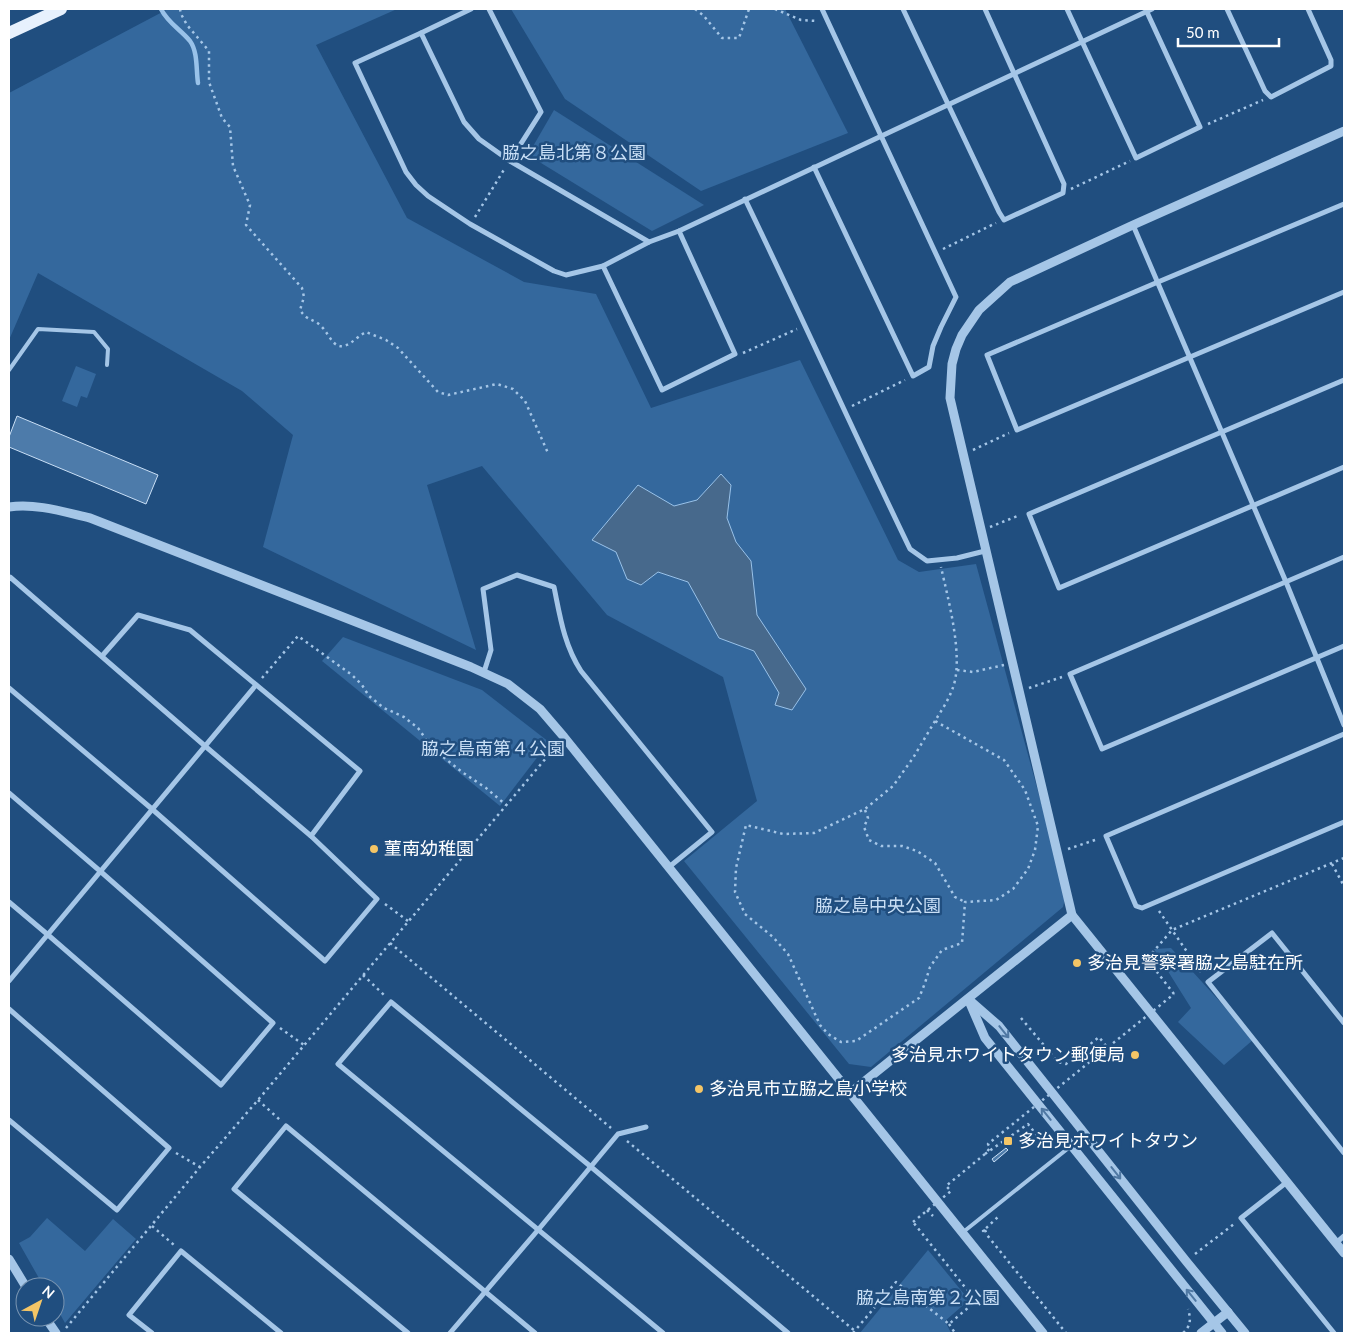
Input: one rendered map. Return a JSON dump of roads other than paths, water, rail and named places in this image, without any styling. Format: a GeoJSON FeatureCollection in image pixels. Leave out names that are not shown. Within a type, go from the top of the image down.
{"type":"FeatureCollection","features":[{"type":"Feature","properties":{"kind":"main road"},"geometry":{"type":"LineString","coordinates":[[9,32],[61,9]]}},
{"type":"Feature","properties":{"kind":"street"},"geometry":{"type":"LineString","coordinates":[[471,9],[355,63],[406,172],[416,185],[428,196],[470,224],[554,271],[566,274],[604,266],[649,242],[679,231],[744,199],[948,105],[1082,41],[1148,10],[1200,128],[1136,158],[1082,41],[1067,9]]}},
{"type":"Feature","properties":{"kind":"street"},"geometry":{"type":"LineString","coordinates":[[489,9],[541,112],[510,161]]}},
{"type":"Feature","properties":{"kind":"street"},"geometry":{"type":"LineString","coordinates":[[814,167],[913,376],[929,367],[933,346],[956,297],[822,9]]}},
{"type":"Feature","properties":{"kind":"street"},"geometry":{"type":"LineString","coordinates":[[903,9],[1004,220],[1063,193],[1064,184],[985,9]]}},
{"type":"Feature","properties":{"kind":"street"},"geometry":{"type":"LineString","coordinates":[[1226,9],[1265,91],[1271,96],[1331,66],[1331,60],[1308,9]]}},
{"type":"Feature","properties":{"kind":"street"},"geometry":{"type":"LineString","coordinates":[[421,33],[464,122],[479,139],[510,161],[649,242]]}},
{"type":"Feature","properties":{"kind":"street"},"geometry":{"type":"LineString","coordinates":[[1344,130],[1010,282],[979,310],[962,335],[952,364],[950,398],[1072,915],[1344,1254]]}},
{"type":"Feature","properties":{"kind":"street"},"geometry":{"type":"LineString","coordinates":[[744,199],[806,326],[910,549],[927,561],[940,561],[985,551]]}},
{"type":"Feature","properties":{"kind":"street"},"geometry":{"type":"LineString","coordinates":[[1344,204],[987,355],[1018,430],[1344,292]]}},
{"type":"Feature","properties":{"kind":"street"},"geometry":{"type":"LineString","coordinates":[[1133,225],[1254,506],[1344,724]]}},
{"type":"Feature","properties":{"kind":"street"},"geometry":{"type":"LineString","coordinates":[[604,266],[662,390],[735,354],[679,231]]}},
{"type":"Feature","properties":{"kind":"street"},"geometry":{"type":"LineString","coordinates":[[1344,380],[1029,514],[1059,588],[1344,468]]}},
{"type":"Feature","properties":{"kind":"street"},"geometry":{"type":"LineString","coordinates":[[9,507],[47,508],[90,518],[484,672],[508,684],[540,709],[1043,1333]]}},
{"type":"Feature","properties":{"kind":"street"},"geometry":{"type":"LineString","coordinates":[[1344,557],[1070,674],[1102,749],[1344,646]]}},
{"type":"Feature","properties":{"kind":"street"},"geometry":{"type":"LineString","coordinates":[[484,672],[490,650],[483,589],[518,575],[554,587],[566,642],[581,671],[712,832],[669,868]]}},
{"type":"Feature","properties":{"kind":"street"},"geometry":{"type":"LineString","coordinates":[[9,578],[311,836],[378,899],[325,961],[152,809],[9,688]]}},
{"type":"Feature","properties":{"kind":"street"},"geometry":{"type":"LineString","coordinates":[[102,656],[138,615],[190,630],[360,771],[311,836]]}},
{"type":"Feature","properties":{"kind":"street"},"geometry":{"type":"LineString","coordinates":[[9,981],[256,685]]}},
{"type":"Feature","properties":{"kind":"street"},"geometry":{"type":"LineString","coordinates":[[1344,734],[1106,836],[1136,906],[1142,908],[1344,822]]}},
{"type":"Feature","properties":{"kind":"street"},"geometry":{"type":"LineString","coordinates":[[9,793],[273,1023],[221,1085],[9,902]]}},
{"type":"Feature","properties":{"kind":"street"},"geometry":{"type":"LineString","coordinates":[[850,1093],[1072,915]]}},
{"type":"Feature","properties":{"kind":"street"},"geometry":{"type":"LineString","coordinates":[[1344,1023],[1272,933],[1208,982],[1344,1153]]}},
{"type":"Feature","properties":{"kind":"street"},"geometry":{"type":"LineString","coordinates":[[968,999],[984,1038],[1222,1333]]}},
{"type":"Feature","properties":{"kind":"street"},"geometry":{"type":"LineString","coordinates":[[968,999],[999,1026],[1245,1333]]}},
{"type":"Feature","properties":{"kind":"street"},"geometry":{"type":"LineString","coordinates":[[662,1333],[338,1064],[391,1002],[788,1333]]}},
{"type":"Feature","properties":{"kind":"street"},"geometry":{"type":"LineString","coordinates":[[9,1009],[169,1148],[117,1210],[9,1120]]}},
{"type":"Feature","properties":{"kind":"street"},"geometry":{"type":"LineString","coordinates":[[408,1333],[234,1189],[286,1126],[535,1333]]}},
{"type":"Feature","properties":{"kind":"street"},"geometry":{"type":"LineString","coordinates":[[450,1333],[618,1134],[646,1127]]}},
{"type":"Feature","properties":{"kind":"street"},"geometry":{"type":"LineString","coordinates":[[1287,1182],[1241,1218],[1334,1333]]}},
{"type":"Feature","properties":{"kind":"street"},"geometry":{"type":"LineString","coordinates":[[1336,1243],[1344,1236]]}},
{"type":"Feature","properties":{"kind":"street"},"geometry":{"type":"LineString","coordinates":[[152,1333],[129,1314],[181,1251],[281,1333]]}},
{"type":"Feature","properties":{"kind":"street"},"geometry":{"type":"LineString","coordinates":[[9,1259],[20,1277]]}},
{"type":"Feature","properties":{"kind":"street"},"geometry":{"type":"LineString","coordinates":[[1201,1333],[1228,1312]]}},
{"type":"Feature","properties":{"kind":"lane"},"geometry":{"type":"LineString","coordinates":[[9,370],[38,329],[94,332],[108,349],[107,365]]}},
{"type":"Feature","properties":{"kind":"lane"},"geometry":{"type":"LineString","coordinates":[[962,1233],[1071,1146]]}},
{"type":"Feature","properties":{"kind":"waterway"},"geometry":{"type":"LineString","coordinates":[[161,9],[193,45],[196,56],[198,83]]}},
{"type":"Feature","properties":{"kind":"place","name":"菫南幼稚園"},"geometry":{"type":"Point","coordinates":[374,849]}},
{"type":"Feature","properties":{"kind":"place","name":"多治見警察署脇之島駐在所"},"geometry":{"type":"Point","coordinates":[1077,963]}},
{"type":"Feature","properties":{"kind":"place","name":"多治見ホワイトタウン郵便局"},"geometry":{"type":"Point","coordinates":[1135,1055]}},
{"type":"Feature","properties":{"kind":"place","name":"多治見市立脇之島小学校"},"geometry":{"type":"Point","coordinates":[699,1089]}},
{"type":"Feature","properties":{"kind":"place","name":"多治見ホワイトタウン"},"geometry":{"type":"Point","coordinates":[1008,1141]}},
{"type":"Feature","properties":{"kind":"park label","name":"脇之島北第８公園"},"geometry":{"type":"Point","coordinates":[574,153]}},
{"type":"Feature","properties":{"kind":"park label","name":"脇之島南第４公園"},"geometry":{"type":"Point","coordinates":[493,749]}},
{"type":"Feature","properties":{"kind":"park label","name":"脇之島中央公園"},"geometry":{"type":"Point","coordinates":[878,906]}},
{"type":"Feature","properties":{"kind":"park label","name":"脇之島南第２公園"},"geometry":{"type":"Point","coordinates":[928,1298]}}]}
